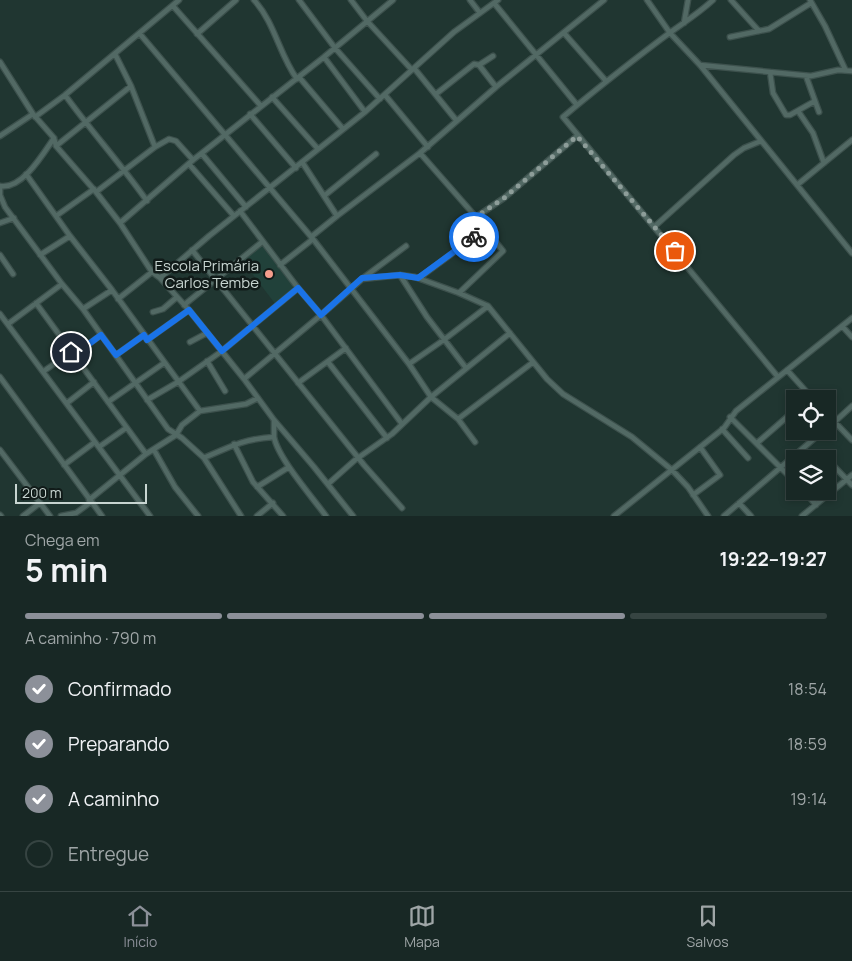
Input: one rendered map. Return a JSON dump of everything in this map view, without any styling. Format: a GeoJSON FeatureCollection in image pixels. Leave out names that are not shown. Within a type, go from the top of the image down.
{"type":"FeatureCollection","features":[{"type":"Feature","properties":{"kind":"street"},"geometry":{"type":"LineString","coordinates":[[0,136],[65,95],[179,0]]}},
{"type":"Feature","properties":{"kind":"street"},"geometry":{"type":"LineString","coordinates":[[197,34],[236,0]]}},
{"type":"Feature","properties":{"kind":"street"},"geometry":{"type":"LineString","coordinates":[[254,0],[262,9],[272,27],[282,53],[298,78],[343,129]]}},
{"type":"Feature","properties":{"kind":"street"},"geometry":{"type":"LineString","coordinates":[[299,0],[335,48],[380,99]]}},
{"type":"Feature","properties":{"kind":"street"},"geometry":{"type":"LineString","coordinates":[[350,0],[367,21],[436,94],[456,120]]}},
{"type":"Feature","properties":{"kind":"street"},"geometry":{"type":"LineString","coordinates":[[120,223],[191,162],[324,58],[393,0]]}},
{"type":"Feature","properties":{"kind":"street"},"geometry":{"type":"LineString","coordinates":[[470,0],[480,13]]}},
{"type":"Feature","properties":{"kind":"street"},"geometry":{"type":"LineString","coordinates":[[280,265],[337,216],[428,147],[456,120],[604,0]]}},
{"type":"Feature","properties":{"kind":"street"},"geometry":{"type":"LineString","coordinates":[[647,0],[670,32],[762,140],[852,253]]}},
{"type":"Feature","properties":{"kind":"street"},"geometry":{"type":"LineString","coordinates":[[684,23],[688,0]]}},
{"type":"Feature","properties":{"kind":"street"},"geometry":{"type":"LineString","coordinates":[[713,0],[693,18],[670,32],[606,81],[563,117],[778,377]]}},
{"type":"Feature","properties":{"kind":"street"},"geometry":{"type":"LineString","coordinates":[[732,0],[759,31]]}},
{"type":"Feature","properties":{"kind":"street"},"geometry":{"type":"LineString","coordinates":[[160,278],[192,250],[365,112],[454,32],[496,1],[536,56],[578,105]]}},
{"type":"Feature","properties":{"kind":"street"},"geometry":{"type":"LineString","coordinates":[[730,37],[769,29],[811,1],[852,78]]}},
{"type":"Feature","properties":{"kind":"street"},"geometry":{"type":"LineString","coordinates":[[173,6],[261,106]]}},
{"type":"Feature","properties":{"kind":"street"},"geometry":{"type":"LineString","coordinates":[[564,33],[606,81]]}},
{"type":"Feature","properties":{"kind":"street"},"geometry":{"type":"LineString","coordinates":[[140,34],[312,238],[409,364],[431,397],[458,418],[475,442]]}},
{"type":"Feature","properties":{"kind":"street"},"geometry":{"type":"LineString","coordinates":[[115,54],[132,86],[154,147]]}},
{"type":"Feature","properties":{"kind":"street"},"geometry":{"type":"LineString","coordinates":[[436,94],[474,64],[479,65],[493,56]]}},
{"type":"Feature","properties":{"kind":"street"},"geometry":{"type":"LineString","coordinates":[[324,58],[365,112]]}},
{"type":"Feature","properties":{"kind":"street"},"geometry":{"type":"LineString","coordinates":[[1,65],[34,115],[54,138],[56,146],[95,190],[120,223],[152,272],[160,278],[189,310],[274,420],[353,516]]}},
{"type":"Feature","properties":{"kind":"street"},"geometry":{"type":"LineString","coordinates":[[479,65],[496,87]]}},
{"type":"Feature","properties":{"kind":"street"},"geometry":{"type":"LineString","coordinates":[[700,65],[806,76],[849,71]]}},
{"type":"Feature","properties":{"kind":"street"},"geometry":{"type":"LineString","coordinates":[[770,72],[773,93],[786,115],[798,111],[815,101]]}},
{"type":"Feature","properties":{"kind":"street"},"geometry":{"type":"LineString","coordinates":[[806,76],[819,112]]}},
{"type":"Feature","properties":{"kind":"street"},"geometry":{"type":"LineString","coordinates":[[56,146],[132,86]]}},
{"type":"Feature","properties":{"kind":"street"},"geometry":{"type":"LineString","coordinates":[[65,95],[85,123],[125,170],[147,201]]}},
{"type":"Feature","properties":{"kind":"street"},"geometry":{"type":"LineString","coordinates":[[385,95],[428,147]]}},
{"type":"Feature","properties":{"kind":"street"},"geometry":{"type":"LineString","coordinates":[[272,97],[318,149]]}},
{"type":"Feature","properties":{"kind":"street"},"geometry":{"type":"LineString","coordinates":[[798,111],[813,133],[824,163]]}},
{"type":"Feature","properties":{"kind":"street"},"geometry":{"type":"LineString","coordinates":[[250,114],[296,168]]}},
{"type":"Feature","properties":{"kind":"street"},"geometry":{"type":"LineString","coordinates":[[476,217],[504,198],[577,136]]}},
{"type":"Feature","properties":{"kind":"street"},"geometry":{"type":"LineString","coordinates":[[54,138],[26,174],[13,185],[7,188],[0,187],[0,196],[5,207],[83,309],[168,429],[182,438],[204,458],[241,516]]}},
{"type":"Feature","properties":{"kind":"street"},"geometry":{"type":"LineString","coordinates":[[56,216],[125,170],[154,147],[169,139],[173,139],[234,216]]}},
{"type":"Feature","properties":{"kind":"street"},"geometry":{"type":"LineString","coordinates":[[654,227],[734,155],[762,140]]}},
{"type":"Feature","properties":{"kind":"street"},"geometry":{"type":"LineString","coordinates":[[798,185],[852,140]]}},
{"type":"Feature","properties":{"kind":"street"},"geometry":{"type":"LineString","coordinates":[[420,153],[503,251],[459,293]]}},
{"type":"Feature","properties":{"kind":"street"},"geometry":{"type":"LineString","coordinates":[[202,154],[246,207]]}},
{"type":"Feature","properties":{"kind":"street"},"geometry":{"type":"LineString","coordinates":[[324,196],[376,154]]}},
{"type":"Feature","properties":{"kind":"street"},"geometry":{"type":"LineString","coordinates":[[302,162],[337,216]]}},
{"type":"Feature","properties":{"kind":"street"},"geometry":{"type":"LineString","coordinates":[[26,174],[200,412]]}},
{"type":"Feature","properties":{"kind":"street"},"geometry":{"type":"LineString","coordinates":[[240,212],[321,315],[402,424]]}},
{"type":"Feature","properties":{"kind":"street"},"geometry":{"type":"LineString","coordinates":[[0,223],[14,218]]}},
{"type":"Feature","properties":{"kind":"street"},"geometry":{"type":"LineString","coordinates":[[418,278],[485,229]]}},
{"type":"Feature","properties":{"kind":"street"},"geometry":{"type":"LineString","coordinates":[[40,255],[70,236]]}},
{"type":"Feature","properties":{"kind":"street"},"geometry":{"type":"LineString","coordinates":[[184,305],[262,242]]}},
{"type":"Feature","properties":{"kind":"street"},"geometry":{"type":"LineString","coordinates":[[244,379],[352,289],[362,278],[406,246]]}},
{"type":"Feature","properties":{"kind":"street"},"geometry":{"type":"LineString","coordinates":[[192,250],[359,458],[402,508]]}},
{"type":"Feature","properties":{"kind":"street"},"geometry":{"type":"LineString","coordinates":[[0,255],[13,274]]}},
{"type":"Feature","properties":{"kind":"street"},"geometry":{"type":"LineString","coordinates":[[118,299],[152,272]]}},
{"type":"Feature","properties":{"kind":"street"},"geometry":{"type":"LineString","coordinates":[[400,275],[427,317],[466,368]]}},
{"type":"Feature","properties":{"kind":"street"},"geometry":{"type":"LineString","coordinates":[[362,278],[400,275],[418,278],[488,306],[532,363],[563,394],[632,437],[672,470],[684,482],[708,516]]}},
{"type":"Feature","properties":{"kind":"street"},"geometry":{"type":"LineString","coordinates":[[8,324],[62,284]]}},
{"type":"Feature","properties":{"kind":"street"},"geometry":{"type":"LineString","coordinates":[[147,400],[178,382],[222,351],[298,288]]}},
{"type":"Feature","properties":{"kind":"street"},"geometry":{"type":"LineString","coordinates":[[83,309],[112,290]]}},
{"type":"Feature","properties":{"kind":"street"},"geometry":{"type":"LineString","coordinates":[[153,312],[163,309],[177,297]]}},
{"type":"Feature","properties":{"kind":"street"},"geometry":{"type":"LineString","coordinates":[[36,303],[146,454]]}},
{"type":"Feature","properties":{"kind":"street"},"geometry":{"type":"LineString","coordinates":[[409,364],[445,340],[488,306]]}},
{"type":"Feature","properties":{"kind":"street"},"geometry":{"type":"LineString","coordinates":[[116,355],[189,310]]}},
{"type":"Feature","properties":{"kind":"street"},"geometry":{"type":"LineString","coordinates":[[0,314],[150,516]]}},
{"type":"Feature","properties":{"kind":"street"},"geometry":{"type":"LineString","coordinates":[[614,516],[722,429],[730,417],[852,318]]}},
{"type":"Feature","properties":{"kind":"street"},"geometry":{"type":"LineString","coordinates":[[842,326],[852,337]]}},
{"type":"Feature","properties":{"kind":"street"},"geometry":{"type":"LineString","coordinates":[[190,342],[207,333]]}},
{"type":"Feature","properties":{"kind":"street"},"geometry":{"type":"LineString","coordinates":[[328,484],[387,438],[431,397],[510,333]]}},
{"type":"Feature","properties":{"kind":"street"},"geometry":{"type":"LineString","coordinates":[[44,372],[101,335]]}},
{"type":"Feature","properties":{"kind":"street"},"geometry":{"type":"LineString","coordinates":[[298,383],[346,348]]}},
{"type":"Feature","properties":{"kind":"street"},"geometry":{"type":"LineString","coordinates":[[207,361],[225,391]]}},
{"type":"Feature","properties":{"kind":"street"},"geometry":{"type":"LineString","coordinates":[[328,362],[387,438]]}},
{"type":"Feature","properties":{"kind":"street"},"geometry":{"type":"LineString","coordinates":[[108,402],[164,363]]}},
{"type":"Feature","properties":{"kind":"street"},"geometry":{"type":"LineString","coordinates":[[458,418],[532,363]]}},
{"type":"Feature","properties":{"kind":"street"},"geometry":{"type":"LineString","coordinates":[[787,370],[803,390]]}},
{"type":"Feature","properties":{"kind":"street"},"geometry":{"type":"LineString","coordinates":[[0,377],[102,516]]}},
{"type":"Feature","properties":{"kind":"street"},"geometry":{"type":"LineString","coordinates":[[67,403],[94,382]]}},
{"type":"Feature","properties":{"kind":"street"},"geometry":{"type":"LineString","coordinates":[[61,516],[76,513],[146,454],[176,435],[182,425],[200,412],[246,404],[258,398]]}},
{"type":"Feature","properties":{"kind":"street"},"geometry":{"type":"LineString","coordinates":[[836,420],[852,406]]}},
{"type":"Feature","properties":{"kind":"street"},"geometry":{"type":"LineString","coordinates":[[730,417],[786,472]]}},
{"type":"Feature","properties":{"kind":"street"},"geometry":{"type":"LineString","coordinates":[[757,443],[786,418]]}},
{"type":"Feature","properties":{"kind":"street"},"geometry":{"type":"LineString","coordinates":[[274,420],[274,437],[280,451],[326,516]]}},
{"type":"Feature","properties":{"kind":"street"},"geometry":{"type":"LineString","coordinates":[[836,424],[852,440]]}},
{"type":"Feature","properties":{"kind":"street"},"geometry":{"type":"LineString","coordinates":[[99,447],[126,428]]}},
{"type":"Feature","properties":{"kind":"street"},"geometry":{"type":"LineString","coordinates":[[722,429],[748,458]]}},
{"type":"Feature","properties":{"kind":"street"},"geometry":{"type":"LineString","coordinates":[[204,458],[234,444],[274,437]]}},
{"type":"Feature","properties":{"kind":"street"},"geometry":{"type":"LineString","coordinates":[[724,516],[812,440]]}},
{"type":"Feature","properties":{"kind":"street"},"geometry":{"type":"LineString","coordinates":[[64,465],[95,442]]}},
{"type":"Feature","properties":{"kind":"street"},"geometry":{"type":"LineString","coordinates":[[234,444],[258,487],[283,516]]}},
{"type":"Feature","properties":{"kind":"street"},"geometry":{"type":"LineString","coordinates":[[693,495],[720,475],[700,447]]}},
{"type":"Feature","properties":{"kind":"street"},"geometry":{"type":"LineString","coordinates":[[0,450],[50,516]]}},
{"type":"Feature","properties":{"kind":"street"},"geometry":{"type":"LineString","coordinates":[[154,450],[175,486],[198,516]]}},
{"type":"Feature","properties":{"kind":"street"},"geometry":{"type":"LineString","coordinates":[[258,487],[289,466]]}},
{"type":"Feature","properties":{"kind":"street"},"geometry":{"type":"LineString","coordinates":[[836,468],[852,485]]}},
{"type":"Feature","properties":{"kind":"street"},"geometry":{"type":"LineString","coordinates":[[802,516],[852,475]]}},
{"type":"Feature","properties":{"kind":"street"},"geometry":{"type":"LineString","coordinates":[[812,500],[816,505]]}},
{"type":"Feature","properties":{"kind":"street"},"geometry":{"type":"LineString","coordinates":[[257,516],[273,503]]}},
{"type":"Feature","properties":{"kind":"street"},"geometry":{"type":"LineString","coordinates":[[739,503],[751,516]]}},
{"type":"Feature","properties":{"kind":"street"},"geometry":{"type":"LineString","coordinates":[[23,516],[40,504]]}},
{"type":"Feature","properties":{"kind":"shaded area","name":"Escola Primária Carlos Tembe"},"geometry":{"type":"Polygon","coordinates":[[[262,242],[298,288],[276,305],[241,259],[262,242]]]}},
{"type":"Feature","properties":{"kind":"way so far"},"geometry":{"type":"LineString","coordinates":[[474,237],[485,229],[476,217],[504,198],[577,136],[585,143],[675,251]]}},
{"type":"Feature","properties":{"kind":"place","name":"Escola Primária Carlos Tembe"},"geometry":{"type":"Point","coordinates":[269,274]}},
{"type":"Feature","properties":{"kind":"route"},"geometry":{"type":"LineString","coordinates":[[71,352],[74,355],[101,335],[116,355],[144,335],[147,340],[189,310],[222,351],[298,288],[321,315],[362,278],[400,275],[418,278],[474,237]]}}]}
